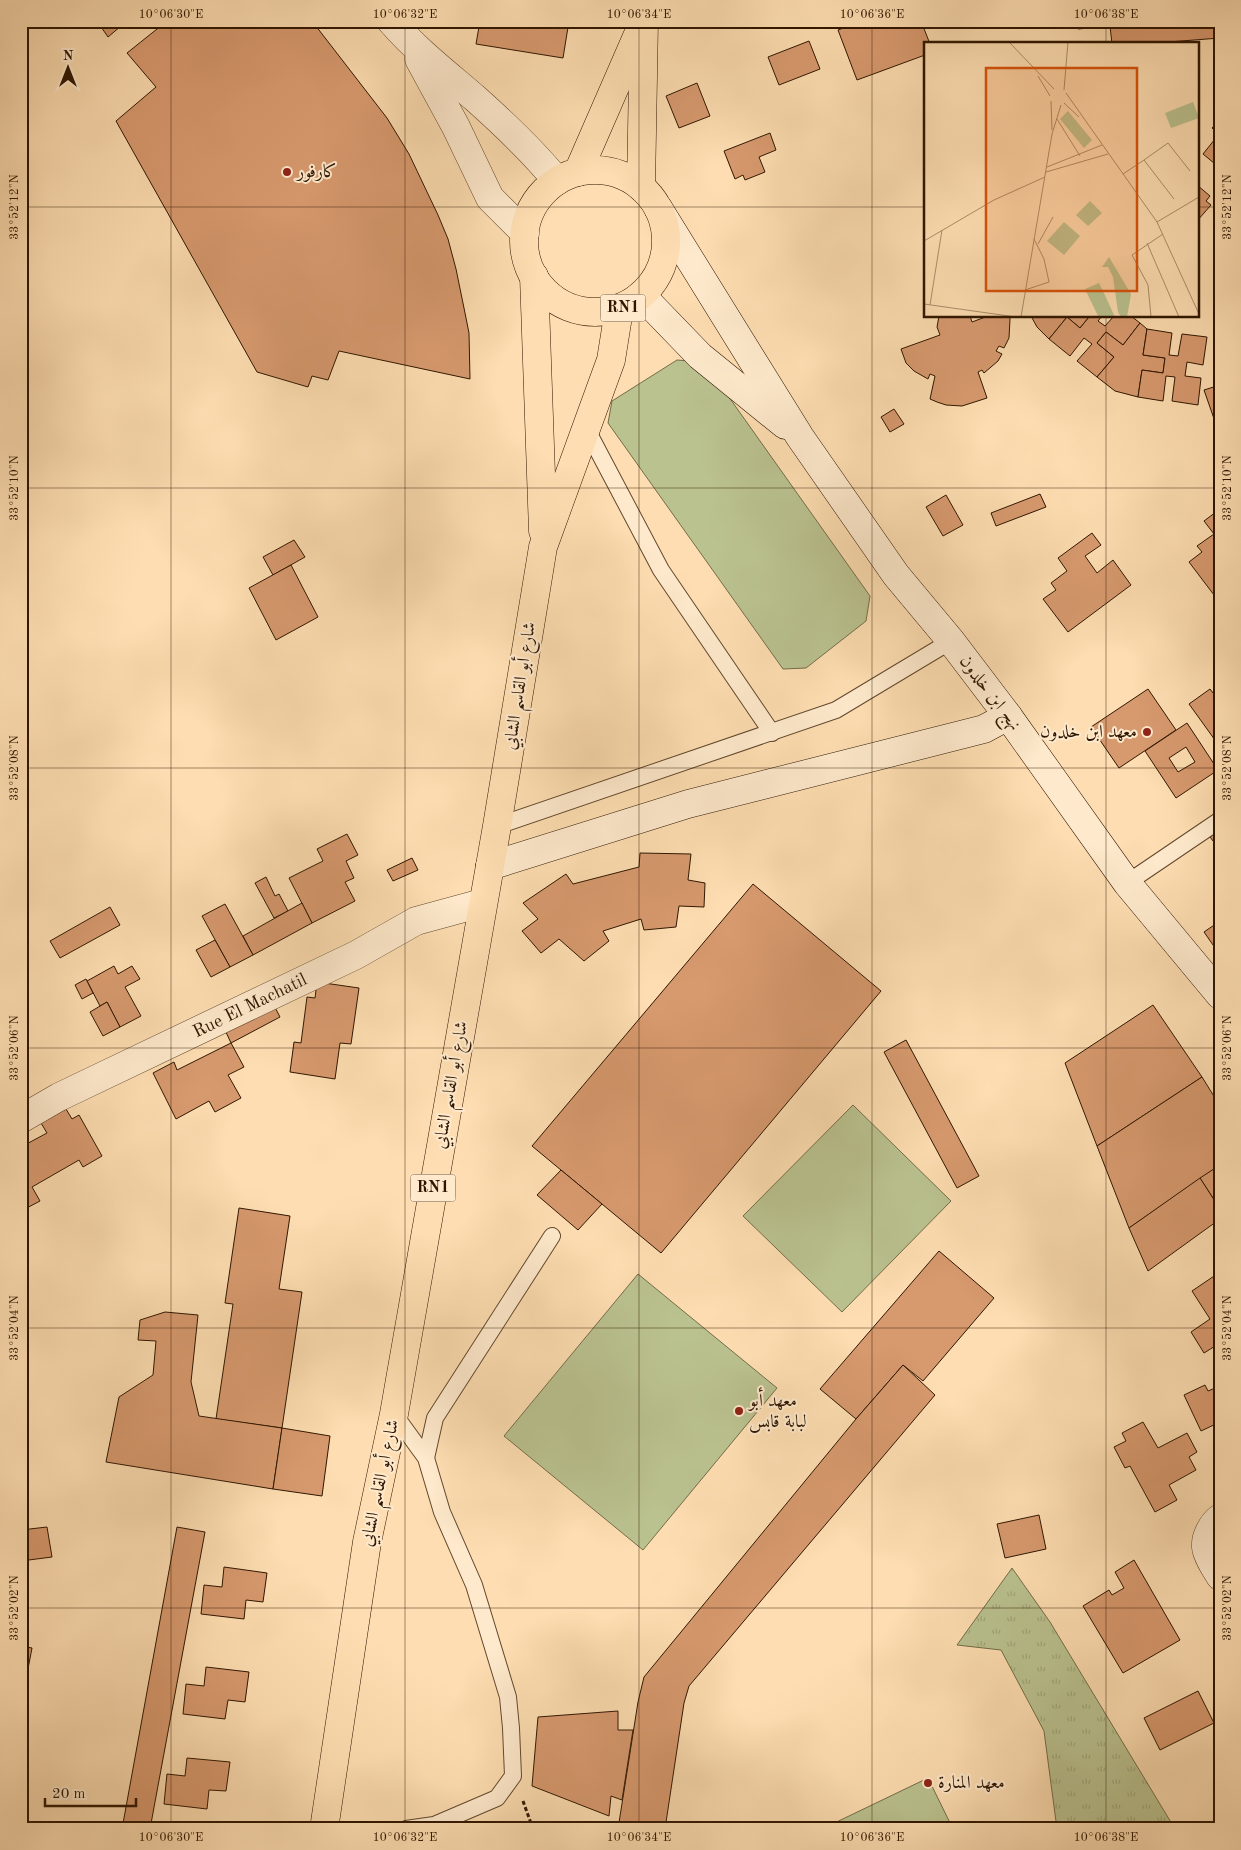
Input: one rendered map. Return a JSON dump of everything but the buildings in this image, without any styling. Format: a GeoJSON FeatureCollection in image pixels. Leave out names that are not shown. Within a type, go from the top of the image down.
{"type":"FeatureCollection","features":[{"type":"Feature","properties":{"kind":"main road","name":"RN1"},"geometry":{"type":"LineString","coordinates":[[568,176],[644,21]]}},
{"type":"Feature","properties":{"kind":"main road","name":"RN1"},"geometry":{"type":"LineString","coordinates":[[642,187],[644,21]]}},
{"type":"Feature","properties":{"kind":"main road","name":"RN1"},"geometry":{"type":"LineString","coordinates":[[601,170],[622,175],[642,187],[658,208],[665,229],[665,251],[659,272],[642,295],[619,310],[602,313],[586,312],[567,306],[548,294],[534,276],[525,254],[524,233],[530,212],[541,195],[568,176],[601,170]]}},
{"type":"Feature","properties":{"kind":"main road","name":"شارع أبو القاسم الشابي"},"geometry":{"type":"LineString","coordinates":[[534,276],[543,547]]}},
{"type":"Feature","properties":{"kind":"main road","name":"شارع أبو القاسم الشابي"},"geometry":{"type":"LineString","coordinates":[[324,1829],[367,1542],[394,1414],[497,826],[543,547],[611,360],[619,310]]}},
{"type":"Feature","properties":{"kind":"street"},"geometry":{"type":"LineString","coordinates":[[391,21],[411,44],[483,106],[538,158],[568,176]]}},
{"type":"Feature","properties":{"kind":"street"},"geometry":{"type":"LineString","coordinates":[[411,44],[456,127],[490,198],[524,233]]}},
{"type":"Feature","properties":{"kind":"street"},"geometry":{"type":"LineString","coordinates":[[658,208],[800,437]]}},
{"type":"Feature","properties":{"kind":"street"},"geometry":{"type":"LineString","coordinates":[[642,295],[700,356],[800,437]]}},
{"type":"Feature","properties":{"kind":"street","name":"نهج ابن خلدون"},"geometry":{"type":"LineString","coordinates":[[800,437],[896,575],[952,641],[1127,883],[1220,995]]}},
{"type":"Feature","properties":{"kind":"street"},"geometry":{"type":"LineString","coordinates":[[490,866],[688,804],[984,729],[1008,716]]}},
{"type":"Feature","properties":{"kind":"street","name":"Rue El Machatil"},"geometry":{"type":"LineString","coordinates":[[21,1119],[59,1097],[356,955],[416,921],[482,903]]}},
{"type":"Feature","properties":{"kind":"street"},"geometry":{"type":"LineString","coordinates":[[1220,1518],[1208,1534],[1206,1547],[1220,1576]]}},
{"type":"Feature","properties":{"kind":"lane"},"geometry":{"type":"LineString","coordinates":[[586,428],[661,570],[772,733]]}},
{"type":"Feature","properties":{"kind":"lane"},"geometry":{"type":"LineString","coordinates":[[497,826],[836,710],[952,641]]}},
{"type":"Feature","properties":{"kind":"lane"},"geometry":{"type":"LineString","coordinates":[[1127,883],[1220,820]]}},
{"type":"Feature","properties":{"kind":"lane"},"geometry":{"type":"LineString","coordinates":[[426,1458],[435,1418],[552,1236]]}},
{"type":"Feature","properties":{"kind":"lane"},"geometry":{"type":"LineString","coordinates":[[394,1414],[426,1458],[442,1512],[474,1585],[508,1697],[512,1728],[513,1776],[497,1798],[434,1825],[406,1829]]}},
{"type":"Feature","properties":{"kind":"green space"},"geometry":{"type":"Polygon","coordinates":[[[677,360],[704,362],[870,596],[866,621],[806,668],[783,669],[608,423],[612,401],[677,360]]]}},
{"type":"Feature","properties":{"kind":"green space"},"geometry":{"type":"Polygon","coordinates":[[[853,1105],[951,1201],[842,1312],[743,1216],[853,1105]]]}},
{"type":"Feature","properties":{"kind":"green space"},"geometry":{"type":"Polygon","coordinates":[[[638,1274],[777,1388],[643,1550],[504,1436],[638,1274]]]}},
{"type":"Feature","properties":{"kind":"green space"},"geometry":{"type":"Polygon","coordinates":[[[1012,1568],[1050,1622],[1175,1829],[1057,1829],[1044,1731],[1001,1650],[957,1645],[1012,1568]]]}},
{"type":"Feature","properties":{"kind":"green space"},"geometry":{"type":"Polygon","coordinates":[[[928,1778],[953,1829],[822,1829],[928,1778]]]}},
{"type":"Feature","properties":{"kind":"place","name":"كارفور"},"geometry":{"type":"Point","coordinates":[287,172]}},
{"type":"Feature","properties":{"kind":"place","name":"معهد ابن خلدون"},"geometry":{"type":"Point","coordinates":[1147,732]}},
{"type":"Feature","properties":{"kind":"place","name":"معهد أبو لبابة قابس"},"geometry":{"type":"Point","coordinates":[739,1411]}},
{"type":"Feature","properties":{"kind":"place","name":"معهد المنارة"},"geometry":{"type":"Point","coordinates":[928,1783]}}]}
